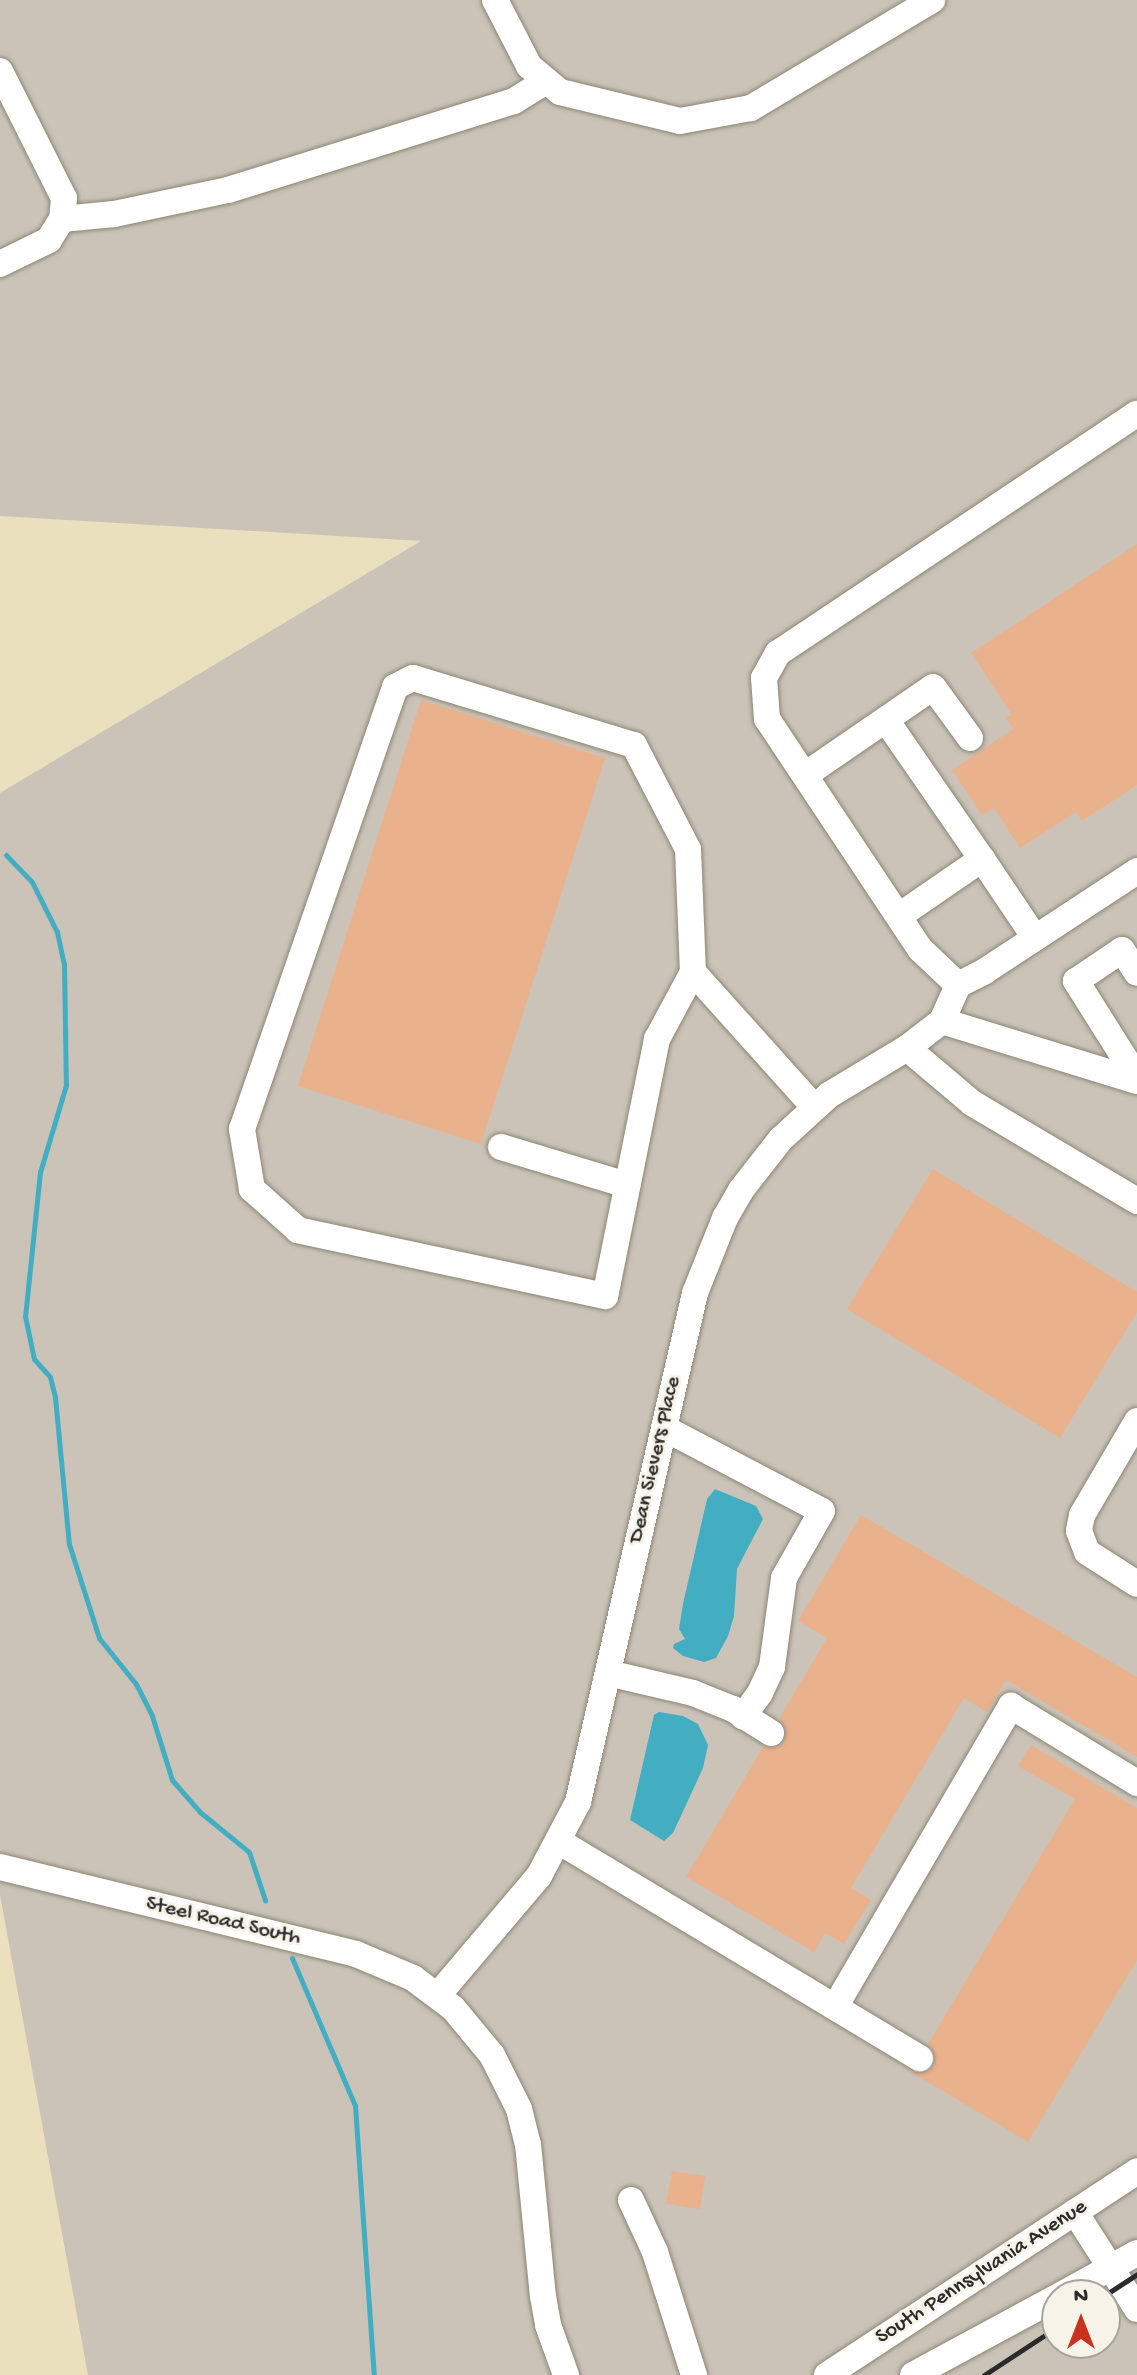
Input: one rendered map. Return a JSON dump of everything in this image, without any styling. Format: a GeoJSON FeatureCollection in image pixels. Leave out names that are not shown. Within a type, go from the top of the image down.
{"type":"FeatureCollection","features":[{"type":"Feature","properties":{"kind":"street"},"geometry":{"type":"LineString","coordinates":[[495,0],[529,66],[560,92],[680,121],[751,108],[932,0]]}},
{"type":"Feature","properties":{"kind":"street"},"geometry":{"type":"LineString","coordinates":[[0,71],[64,198],[62,219],[49,240],[0,264]]}},
{"type":"Feature","properties":{"kind":"street"},"geometry":{"type":"LineString","coordinates":[[62,219],[114,214],[228,190],[514,101],[546,81]]}},
{"type":"Feature","properties":{"kind":"street"},"geometry":{"type":"LineString","coordinates":[[1137,414],[778,653],[764,678],[767,719],[920,949],[958,985],[1137,871]]}},
{"type":"Feature","properties":{"kind":"street"},"geometry":{"type":"LineString","coordinates":[[413,678],[634,745],[688,849],[693,972],[657,1039],[605,1296],[298,1230],[252,1189],[242,1129],[395,687],[413,678]]}},
{"type":"Feature","properties":{"kind":"street"},"geometry":{"type":"LineString","coordinates":[[805,775],[933,687],[970,738]]}},
{"type":"Feature","properties":{"kind":"street"},"geometry":{"type":"LineString","coordinates":[[886,720],[1035,938]]}},
{"type":"Feature","properties":{"kind":"street"},"geometry":{"type":"LineString","coordinates":[[899,916],[982,859]]}},
{"type":"Feature","properties":{"kind":"street"},"geometry":{"type":"LineString","coordinates":[[942,1021],[1129,1078],[1127,1062],[1076,981],[1122,950],[1137,973]]}},
{"type":"Feature","properties":{"kind":"street"},"geometry":{"type":"LineString","coordinates":[[693,972],[814,1107]]}},
{"type":"Feature","properties":{"kind":"street","name":"Dean Sievers Place"},"geometry":{"type":"LineString","coordinates":[[438,1995],[539,1876],[560,1842],[578,1802],[695,1293],[711,1247],[741,1190],[760,1163],[814,1107],[856,1077],[907,1048],[942,1021],[958,985]]}},
{"type":"Feature","properties":{"kind":"street"},"geometry":{"type":"LineString","coordinates":[[907,1048],[972,1103],[1137,1201]]}},
{"type":"Feature","properties":{"kind":"street"},"geometry":{"type":"LineString","coordinates":[[501,1147],[627,1185]]}},
{"type":"Feature","properties":{"kind":"street"},"geometry":{"type":"LineString","coordinates":[[1137,1421],[1082,1515],[1079,1531],[1087,1552],[1137,1584]]}},
{"type":"Feature","properties":{"kind":"street"},"geometry":{"type":"LineString","coordinates":[[664,1428],[822,1511],[784,1578],[772,1667],[760,1693],[743,1716]]}},
{"type":"Feature","properties":{"kind":"street"},"geometry":{"type":"LineString","coordinates":[[608,1673],[674,1686],[743,1716],[771,1733]]}},
{"type":"Feature","properties":{"kind":"street"},"geometry":{"type":"LineString","coordinates":[[835,2007],[1011,1706],[1137,1783]]}},
{"type":"Feature","properties":{"kind":"street"},"geometry":{"type":"LineString","coordinates":[[560,1842],[920,2058]]}},
{"type":"Feature","properties":{"kind":"street","name":"Steel Road South"},"geometry":{"type":"LineString","coordinates":[[0,1867],[356,1954],[413,1978],[438,1995],[470,2026],[492,2055],[519,2109],[528,2144],[548,2325],[566,2375]]}},
{"type":"Feature","properties":{"kind":"street","name":"South Pennsylvania Avenue"},"geometry":{"type":"LineString","coordinates":[[827,2375],[1137,2171]]}},
{"type":"Feature","properties":{"kind":"street"},"geometry":{"type":"LineString","coordinates":[[631,2200],[655,2252],[694,2375]]}},
{"type":"Feature","properties":{"kind":"street"},"geometry":{"type":"LineString","coordinates":[[1075,2212],[1137,2309]]}},
{"type":"Feature","properties":{"kind":"street"},"geometry":{"type":"LineString","coordinates":[[1090,2279],[1137,2253]]}},
{"type":"Feature","properties":{"kind":"street"},"geometry":{"type":"LineString","coordinates":[[913,2375],[1041,2306]]}},
{"type":"Feature","properties":{"kind":"shaded area"},"geometry":{"type":"Polygon","coordinates":[[[0,0],[1137,0],[1137,2375],[88,2375],[0,1895],[0,793],[421,541],[0,516],[0,0]]]}},
{"type":"Feature","properties":{"kind":"water"},"geometry":{"type":"Polygon","coordinates":[[[715,1489],[756,1506],[763,1519],[737,1569],[734,1616],[728,1636],[716,1658],[704,1662],[683,1656],[673,1648],[674,1644],[685,1639],[679,1629],[683,1604],[707,1499],[715,1489]]]}},
{"type":"Feature","properties":{"kind":"water"},"geometry":{"type":"Polygon","coordinates":[[[659,1712],[683,1716],[698,1724],[708,1745],[703,1768],[673,1833],[664,1841],[630,1820],[654,1715],[659,1712]]]}},
{"type":"Feature","properties":{"kind":"building"},"geometry":{"type":"Polygon","coordinates":[[[1137,544],[1137,785],[1082,821],[1076,812],[1020,848],[994,808],[982,815],[952,770],[1013,729],[1006,718],[1012,715],[971,653],[1137,544]]]}},
{"type":"Feature","properties":{"kind":"building"},"geometry":{"type":"Polygon","coordinates":[[[421,700],[605,758],[481,1144],[298,1086],[421,700]]]}},
{"type":"Feature","properties":{"kind":"building"},"geometry":{"type":"Polygon","coordinates":[[[933,1169],[1137,1292],[1137,1312],[1060,1438],[847,1309],[933,1169]]]}},
{"type":"Feature","properties":{"kind":"building"},"geometry":{"type":"Polygon","coordinates":[[[861,1515],[1137,1677],[1137,1757],[1006,1680],[987,1712],[964,1698],[851,1888],[871,1900],[844,1944],[825,1933],[814,1952],[686,1877],[763,1747],[778,1747],[785,1741],[785,1726],[779,1719],[827,1638],[798,1621],[861,1515]]]}},
{"type":"Feature","properties":{"kind":"building"},"geometry":{"type":"Polygon","coordinates":[[[1031,1745],[1137,1808],[1137,1960],[1028,2142],[911,2072],[927,2072],[934,2066],[934,2051],[928,2044],[1075,1799],[1018,1766],[1031,1745]]]}},
{"type":"Feature","properties":{"kind":"building"},"geometry":{"type":"Polygon","coordinates":[[[672,2171],[705,2176],[700,2209],[666,2204],[672,2171]]]}},
{"type":"Feature","properties":{"kind":"waterway"},"geometry":{"type":"LineString","coordinates":[[6,855],[32,882],[57,932],[64,964],[66,1085],[40,1172],[25,1316],[34,1359],[50,1377],[55,1397],[69,1544],[99,1638],[136,1684],[152,1716],[172,1780],[200,1812],[249,1852],[265,1900]]}},
{"type":"Feature","properties":{"kind":"waterway"},"geometry":{"type":"LineString","coordinates":[[292,1958],[355,2106],[374,2375]]}},
{"type":"Feature","properties":{"kind":"railway"},"geometry":{"type":"LineString","coordinates":[[1121,2284],[1137,2274]]}},
{"type":"Feature","properties":{"kind":"railway"},"geometry":{"type":"LineString","coordinates":[[984,2375],[1041,2338]]}}]}
